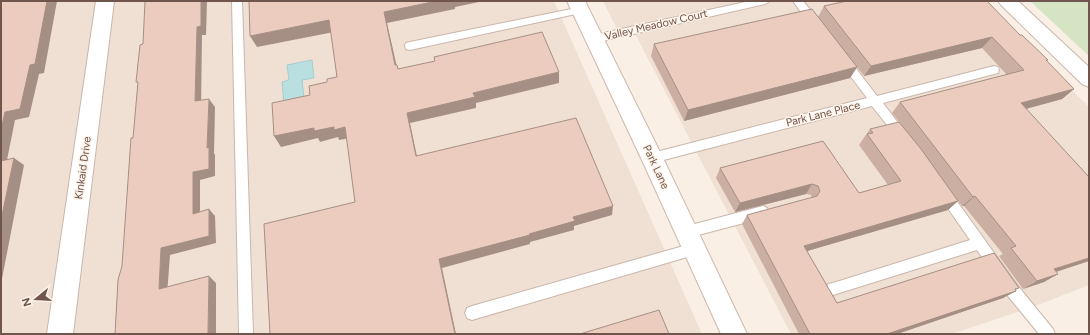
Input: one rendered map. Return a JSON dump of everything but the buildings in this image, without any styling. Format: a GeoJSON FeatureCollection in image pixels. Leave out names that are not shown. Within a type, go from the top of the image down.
{"type":"FeatureCollection","features":[{"type":"Feature","properties":{"kind":"street","name":"Kinkaid Drive"},"geometry":{"type":"LineString","coordinates":[[60,334],[106,1]]}},
{"type":"Feature","properties":{"kind":"street"},"geometry":{"type":"LineString","coordinates":[[1007,1],[1089,79]]}},
{"type":"Feature","properties":{"kind":"street","name":"Park Lane"},"geometry":{"type":"LineString","coordinates":[[578,6],[652,158],[734,334]]}},
{"type":"Feature","properties":{"kind":"lane"},"geometry":{"type":"LineString","coordinates":[[237,1],[246,334]]}},
{"type":"Feature","properties":{"kind":"lane","name":"Valley Meadow Court"},"geometry":{"type":"LineString","coordinates":[[594,39],[765,1]]}},
{"type":"Feature","properties":{"kind":"lane"},"geometry":{"type":"LineString","coordinates":[[798,1],[820,29]]}},
{"type":"Feature","properties":{"kind":"lane"},"geometry":{"type":"LineString","coordinates":[[410,46],[578,6]]}},
{"type":"Feature","properties":{"kind":"lane"},"geometry":{"type":"LineString","coordinates":[[837,52],[907,143]]}},
{"type":"Feature","properties":{"kind":"lane","name":"Park Lane Place"},"geometry":{"type":"LineString","coordinates":[[652,158],[994,70]]}},
{"type":"Feature","properties":{"kind":"lane"},"geometry":{"type":"LineString","coordinates":[[939,186],[1013,291],[1048,334]]}},
{"type":"Feature","properties":{"kind":"lane"},"geometry":{"type":"LineString","coordinates":[[472,314],[691,241],[776,208]]}},
{"type":"Feature","properties":{"kind":"lane"},"geometry":{"type":"LineString","coordinates":[[833,289],[980,243]]}},
{"type":"Feature","properties":{"kind":"shaded area"},"geometry":{"type":"Polygon","coordinates":[[[1,1],[554,1],[702,334],[1,334],[1,1]]]}},
{"type":"Feature","properties":{"kind":"shaded area"},"geometry":{"type":"Polygon","coordinates":[[[603,1],[981,1],[1089,107],[1089,285],[1038,305],[952,334],[791,334],[632,28],[618,31],[603,1]]]}},
{"type":"Feature","properties":{"kind":"green space"},"geometry":{"type":"Polygon","coordinates":[[[1030,1],[1089,1],[1089,56],[1030,1]]]}},
{"type":"Feature","properties":{"kind":"water"},"geometry":{"type":"Polygon","coordinates":[[[312,60],[314,78],[302,80],[304,98],[284,103],[282,82],[289,80],[287,65],[312,60]]]}}]}
